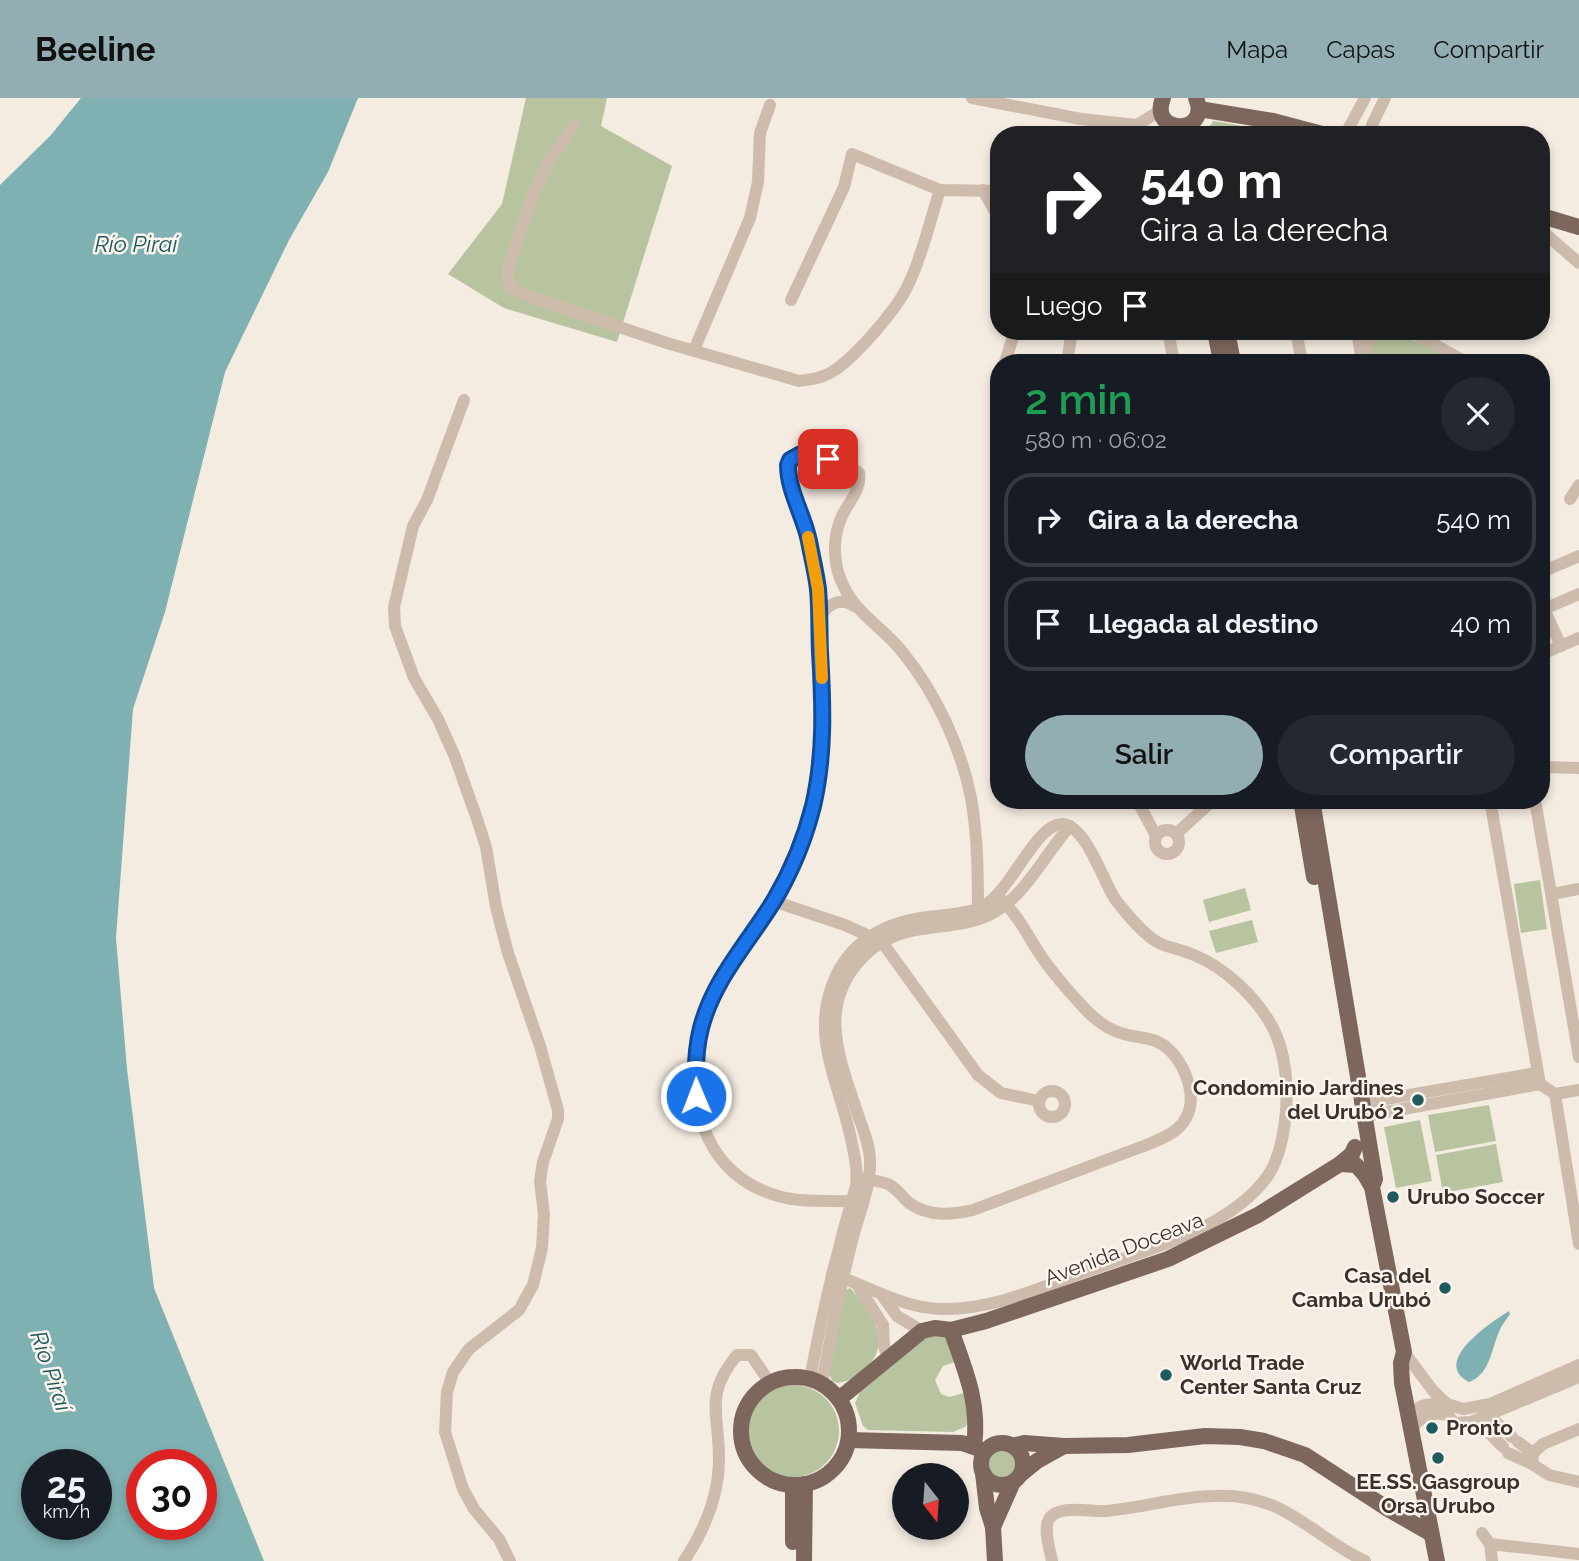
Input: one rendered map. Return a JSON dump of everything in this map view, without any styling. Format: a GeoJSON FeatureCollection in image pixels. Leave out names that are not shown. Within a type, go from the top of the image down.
{"type":"FeatureCollection","features":[{"type":"Feature","properties":{"kind":"main road"},"geometry":{"type":"LineString","coordinates":[[1160,103],[1170,126]]}},
{"type":"Feature","properties":{"kind":"main road"},"geometry":{"type":"LineString","coordinates":[[1196,116],[1273,121],[1292,126]]}},
{"type":"Feature","properties":{"kind":"main road"},"geometry":{"type":"LineString","coordinates":[[1550,218],[1579,227]]}},
{"type":"Feature","properties":{"kind":"main road"},"geometry":{"type":"LineString","coordinates":[[1303,809],[1357,1118],[1355,1147],[1363,1158],[1372,1158]]}},
{"type":"Feature","properties":{"kind":"main road"},"geometry":{"type":"LineString","coordinates":[[1314,809],[1372,1158],[1375,1179],[1372,1188]]}},
{"type":"Feature","properties":{"kind":"main road","name":"Avenida Doceava"},"geometry":{"type":"LineString","coordinates":[[922,1331],[935,1328],[951,1330],[998,1318],[1168,1259],[1258,1215],[1339,1164],[1352,1154],[1355,1147]]}},
{"type":"Feature","properties":{"kind":"main road"},"geometry":{"type":"LineString","coordinates":[[1339,1164],[1356,1165],[1372,1188],[1404,1352],[1401,1363],[1409,1424],[1437,1561]]}},
{"type":"Feature","properties":{"kind":"main road"},"geometry":{"type":"LineString","coordinates":[[951,1330],[969,1382],[987,1508],[993,1527],[995,1561]]}},
{"type":"Feature","properties":{"kind":"main road"},"geometry":{"type":"LineString","coordinates":[[839,1399],[922,1331]]}},
{"type":"Feature","properties":{"kind":"main road"},"geometry":{"type":"LineString","coordinates":[[783,1378],[816,1382],[839,1399],[848,1419],[849,1440],[838,1464],[829,1473],[799,1485],[778,1482],[758,1470],[744,1451],[742,1420],[747,1405],[770,1383],[783,1378]]}},
{"type":"Feature","properties":{"kind":"main road"},"geometry":{"type":"LineString","coordinates":[[849,1440],[962,1443],[980,1449],[1000,1443],[1013,1446],[1024,1443],[1064,1446],[1128,1444],[1205,1436],[1240,1437],[1264,1441],[1305,1455],[1430,1533]]}},
{"type":"Feature","properties":{"kind":"main road"},"geometry":{"type":"LineString","coordinates":[[993,1527],[1017,1478],[1023,1458],[1013,1446]]}},
{"type":"Feature","properties":{"kind":"main road"},"geometry":{"type":"LineString","coordinates":[[983,1473],[987,1479],[1000,1485],[1017,1478],[1037,1461],[1064,1446]]}},
{"type":"Feature","properties":{"kind":"main road"},"geometry":{"type":"LineString","coordinates":[[793,1561],[799,1485]]}},
{"type":"Feature","properties":{"kind":"main road"},"geometry":{"type":"LineString","coordinates":[[799,1485],[804,1561]]}},
{"type":"Feature","properties":{"kind":"main road"},"geometry":{"type":"LineString","coordinates":[[1388,1509],[1408,1509],[1416,1503],[1423,1489]]}},
{"type":"Feature","properties":{"kind":"street"},"geometry":{"type":"LineString","coordinates":[[972,98],[1080,119],[1137,125],[1160,103]]}},
{"type":"Feature","properties":{"kind":"street"},"geometry":{"type":"LineString","coordinates":[[1350,126],[1365,98]]}},
{"type":"Feature","properties":{"kind":"street"},"geometry":{"type":"LineString","coordinates":[[1373,126],[1385,98]]}},
{"type":"Feature","properties":{"kind":"street"},"geometry":{"type":"LineString","coordinates":[[694,350],[750,218],[758,182],[760,133],[770,105]]}},
{"type":"Feature","properties":{"kind":"street"},"geometry":{"type":"LineString","coordinates":[[1354,118],[1365,126]]}},
{"type":"Feature","properties":{"kind":"street"},"geometry":{"type":"LineString","coordinates":[[574,126],[547,164],[532,198],[507,272],[508,284],[536,299],[799,381],[819,378],[835,370],[875,329],[908,286],[940,190]]}},
{"type":"Feature","properties":{"kind":"street"},"geometry":{"type":"LineString","coordinates":[[791,300],[844,187],[852,154],[940,190],[990,190]]}},
{"type":"Feature","properties":{"kind":"street"},"geometry":{"type":"LineString","coordinates":[[982,190],[990,204]]}},
{"type":"Feature","properties":{"kind":"street"},"geometry":{"type":"LineString","coordinates":[[1550,238],[1579,263]]}},
{"type":"Feature","properties":{"kind":"street"},"geometry":{"type":"LineString","coordinates":[[1426,340],[1452,354]]}},
{"type":"Feature","properties":{"kind":"street"},"geometry":{"type":"LineString","coordinates":[[464,400],[426,500],[412,526],[394,607],[395,626],[401,648],[414,678],[438,719],[477,819],[486,847],[496,907],[508,953],[540,1045],[558,1111],[558,1119],[542,1163],[542,1248],[533,1285],[519,1310],[469,1349],[453,1372],[447,1392],[444,1432],[463,1489],[474,1509],[499,1539],[510,1561]]}},
{"type":"Feature","properties":{"kind":"street"},"geometry":{"type":"LineString","coordinates":[[854,606],[840,579],[835,555],[837,531],[860,482],[859,473],[849,465],[801,454],[790,460],[788,470],[807,532],[818,589],[823,698],[822,757],[813,806],[800,846],[774,901],[727,968],[701,1027],[695,1061],[699,1116],[718,1154],[732,1171],[777,1196],[797,1200],[857,1201]]}},
{"type":"Feature","properties":{"kind":"street"},"geometry":{"type":"LineString","coordinates":[[1570,499],[1579,485]]}},
{"type":"Feature","properties":{"kind":"street"},"geometry":{"type":"LineString","coordinates":[[1550,569],[1579,556]]}},
{"type":"Feature","properties":{"kind":"street"},"geometry":{"type":"LineString","coordinates":[[1550,607],[1579,593]]}},
{"type":"Feature","properties":{"kind":"street"},"geometry":{"type":"LineString","coordinates":[[819,618],[831,604],[844,601],[854,606],[889,638],[929,690],[950,734],[971,799],[978,914]]}},
{"type":"Feature","properties":{"kind":"street"},"geometry":{"type":"LineString","coordinates":[[1550,624],[1561,646]]}},
{"type":"Feature","properties":{"kind":"street"},"geometry":{"type":"LineString","coordinates":[[1550,651],[1579,638]]}},
{"type":"Feature","properties":{"kind":"street"},"geometry":{"type":"LineString","coordinates":[[1550,768],[1579,768]]}},
{"type":"Feature","properties":{"kind":"street"},"geometry":{"type":"LineString","coordinates":[[1142,809],[1156,836],[1157,848],[1166,854],[1174,852],[1179,846],[1177,834]]}},
{"type":"Feature","properties":{"kind":"street"},"geometry":{"type":"LineString","coordinates":[[1177,834],[1203,809]]}},
{"type":"Feature","properties":{"kind":"street"},"geometry":{"type":"LineString","coordinates":[[1492,809],[1538,1078],[1555,1094],[1579,1244]]}},
{"type":"Feature","properties":{"kind":"street"},"geometry":{"type":"LineString","coordinates":[[1537,809],[1579,1053]]}},
{"type":"Feature","properties":{"kind":"street"},"geometry":{"type":"LineString","coordinates":[[816,1382],[837,1276],[869,1153],[839,1058],[834,1024],[838,1000],[851,972],[862,957],[882,942],[923,927],[978,914],[1002,900],[1047,830],[1061,824],[1070,826],[1084,841],[1115,899],[1147,935],[1162,946],[1197,956],[1214,966],[1246,991],[1261,1008],[1272,1027],[1283,1057],[1287,1090],[1280,1149],[1270,1173],[1254,1193],[1204,1226],[1153,1248],[983,1306],[961,1309],[923,1308],[882,1295],[837,1276]]}},
{"type":"Feature","properties":{"kind":"street"},"geometry":{"type":"LineString","coordinates":[[1156,836],[1166,830],[1177,834]]}},
{"type":"Feature","properties":{"kind":"street"},"geometry":{"type":"LineString","coordinates":[[1552,894],[1579,889]]}},
{"type":"Feature","properties":{"kind":"street"},"geometry":{"type":"LineString","coordinates":[[863,1179],[891,1185],[911,1204],[923,1210],[955,1214],[1009,1197],[1141,1147],[1162,1138],[1186,1119],[1190,1108],[1186,1080],[1182,1066],[1172,1052],[1159,1042],[1130,1036],[1101,1023],[1060,981],[1038,951],[1022,922],[1002,900]]}},
{"type":"Feature","properties":{"kind":"street"},"geometry":{"type":"LineString","coordinates":[[774,901],[882,942],[978,1075],[1001,1093],[1039,1101]]}},
{"type":"Feature","properties":{"kind":"street"},"geometry":{"type":"LineString","coordinates":[[863,1179],[825,1048],[824,1016],[832,984],[852,951],[869,935],[881,929],[915,918],[978,914]]}},
{"type":"Feature","properties":{"kind":"street"},"geometry":{"type":"LineString","coordinates":[[1565,972],[1579,970]]}},
{"type":"Feature","properties":{"kind":"street"},"geometry":{"type":"LineString","coordinates":[[1364,1110],[1538,1078]]}},
{"type":"Feature","properties":{"kind":"street"},"geometry":{"type":"LineString","coordinates":[[1555,1094],[1579,1090]]}},
{"type":"Feature","properties":{"kind":"street"},"geometry":{"type":"LineString","coordinates":[[858,1286],[883,1325],[888,1359]]}},
{"type":"Feature","properties":{"kind":"street"},"geometry":{"type":"LineString","coordinates":[[882,1295],[897,1316],[922,1331]]}},
{"type":"Feature","properties":{"kind":"street"},"geometry":{"type":"LineString","coordinates":[[883,1325],[897,1316]]}},
{"type":"Feature","properties":{"kind":"street"},"geometry":{"type":"LineString","coordinates":[[1404,1352],[1434,1392],[1447,1404],[1463,1409],[1490,1404],[1579,1365]]}},
{"type":"Feature","properties":{"kind":"street"},"geometry":{"type":"LineString","coordinates":[[684,1561],[703,1531],[717,1484],[717,1385],[737,1355],[744,1354],[751,1355],[770,1383]]}},
{"type":"Feature","properties":{"kind":"street"},"geometry":{"type":"LineString","coordinates":[[1409,1424],[1435,1413],[1448,1415],[1457,1423],[1483,1417],[1579,1377]]}},
{"type":"Feature","properties":{"kind":"street"},"geometry":{"type":"LineString","coordinates":[[1483,1417],[1515,1440],[1549,1475],[1579,1482]]}},
{"type":"Feature","properties":{"kind":"street"},"geometry":{"type":"LineString","coordinates":[[1483,1417],[1505,1450],[1533,1459]]}},
{"type":"Feature","properties":{"kind":"street"},"geometry":{"type":"LineString","coordinates":[[1533,1459],[1543,1444],[1579,1429]]}},
{"type":"Feature","properties":{"kind":"street"},"geometry":{"type":"LineString","coordinates":[[1052,1561],[1047,1527],[1049,1518],[1057,1513],[1104,1511],[1215,1496],[1241,1497],[1274,1506],[1311,1528],[1339,1556],[1365,1561]]}},
{"type":"Feature","properties":{"kind":"street"},"geometry":{"type":"LineString","coordinates":[[1492,1561],[1486,1539],[1579,1554]]}},
{"type":"Feature","properties":{"kind":"green space"},"geometry":{"type":"Polygon","coordinates":[[[526,98],[607,98],[601,126],[672,166],[617,342],[504,308],[448,274],[502,204],[526,98]]]}},
{"type":"Feature","properties":{"kind":"green space"},"geometry":{"type":"Polygon","coordinates":[[[1214,121],[1243,126],[1209,126],[1214,121]]]}},
{"type":"Feature","properties":{"kind":"green space"},"geometry":{"type":"Polygon","coordinates":[[[1373,340],[1411,340],[1447,354],[1365,354],[1373,340]]]}},
{"type":"Feature","properties":{"kind":"green space"},"geometry":{"type":"Polygon","coordinates":[[[1540,880],[1547,929],[1521,933],[1514,884],[1540,880]]]}},
{"type":"Feature","properties":{"kind":"green space"},"geometry":{"type":"Polygon","coordinates":[[[1245,888],[1251,910],[1209,922],[1203,900],[1245,888]]]}},
{"type":"Feature","properties":{"kind":"green space"},"geometry":{"type":"Polygon","coordinates":[[[1252,920],[1258,942],[1216,953],[1209,931],[1252,920]]]}},
{"type":"Feature","properties":{"kind":"green space"},"geometry":{"type":"Polygon","coordinates":[[[1489,1105],[1496,1141],[1435,1152],[1428,1115],[1489,1105]]]}},
{"type":"Feature","properties":{"kind":"green space"},"geometry":{"type":"Polygon","coordinates":[[[1420,1120],[1432,1181],[1396,1188],[1384,1127],[1420,1120]]]}},
{"type":"Feature","properties":{"kind":"green space"},"geometry":{"type":"Polygon","coordinates":[[[1496,1144],[1503,1182],[1443,1193],[1436,1155],[1496,1144]]]}},
{"type":"Feature","properties":{"kind":"green space"},"geometry":{"type":"Polygon","coordinates":[[[850,1288],[872,1316],[879,1337],[878,1348],[874,1358],[863,1371],[838,1383],[832,1381],[829,1373],[845,1291],[850,1288]]]}},
{"type":"Feature","properties":{"kind":"green space"},"geometry":{"type":"Polygon","coordinates":[[[937,1335],[949,1339],[958,1361],[943,1366],[935,1380],[941,1394],[950,1397],[967,1392],[970,1421],[965,1427],[953,1432],[868,1430],[863,1426],[855,1403],[860,1392],[923,1339],[937,1335]]]}},
{"type":"Feature","properties":{"kind":"green space"},"geometry":{"type":"Polygon","coordinates":[[[793,1385],[811,1388],[826,1398],[836,1413],[839,1431],[836,1449],[826,1464],[811,1474],[793,1477],[775,1474],[760,1464],[750,1449],[747,1431],[750,1413],[760,1398],[775,1388],[793,1385]]]}},
{"type":"Feature","properties":{"kind":"green space"},"geometry":{"type":"Polygon","coordinates":[[[1003,1448],[1014,1453],[1019,1464],[1014,1475],[1003,1480],[992,1475],[987,1464],[992,1453],[1003,1448]]]}},
{"type":"Feature","properties":{"kind":"water","name":"Río Piraí"},"geometry":{"type":"Polygon","coordinates":[[[81,98],[358,98],[328,172],[289,240],[225,372],[165,612],[133,709],[116,938],[127,1069],[154,1288],[264,1561],[0,1561],[0,185],[51,135],[81,98]]]}},
{"type":"Feature","properties":{"kind":"water"},"geometry":{"type":"Polygon","coordinates":[[[1509,1311],[1485,1368],[1476,1379],[1469,1382],[1459,1374],[1457,1364],[1460,1354],[1478,1333],[1509,1311]]]}},
{"type":"Feature","properties":{"kind":"slow traffic"},"geometry":{"type":"LineString","coordinates":[[808,537],[818,589],[822,678]]}},
{"type":"Feature","properties":{"kind":"place","name":"Condominio Jardines del Urubó 2"},"geometry":{"type":"Point","coordinates":[1418,1100]}},
{"type":"Feature","properties":{"kind":"place","name":"Urubo Soccer"},"geometry":{"type":"Point","coordinates":[1393,1197]}},
{"type":"Feature","properties":{"kind":"place","name":"Casa del Camba Urubó"},"geometry":{"type":"Point","coordinates":[1445,1288]}},
{"type":"Feature","properties":{"kind":"place","name":"World Trade Center Santa Cruz"},"geometry":{"type":"Point","coordinates":[1166,1375]}},
{"type":"Feature","properties":{"kind":"place","name":"Pronto"},"geometry":{"type":"Point","coordinates":[1432,1428]}},
{"type":"Feature","properties":{"kind":"place","name":"EE.SS. Gasgroup Orsa Urubo"},"geometry":{"type":"Point","coordinates":[1438,1458]}},
{"type":"Feature","properties":{"kind":"route"},"geometry":{"type":"LineString","coordinates":[[696,1096],[695,1061],[701,1027],[719,982],[774,901],[789,873],[813,806],[822,757],[823,698],[818,589],[807,532],[788,465],[790,460],[801,454],[828,459]]}}]}
